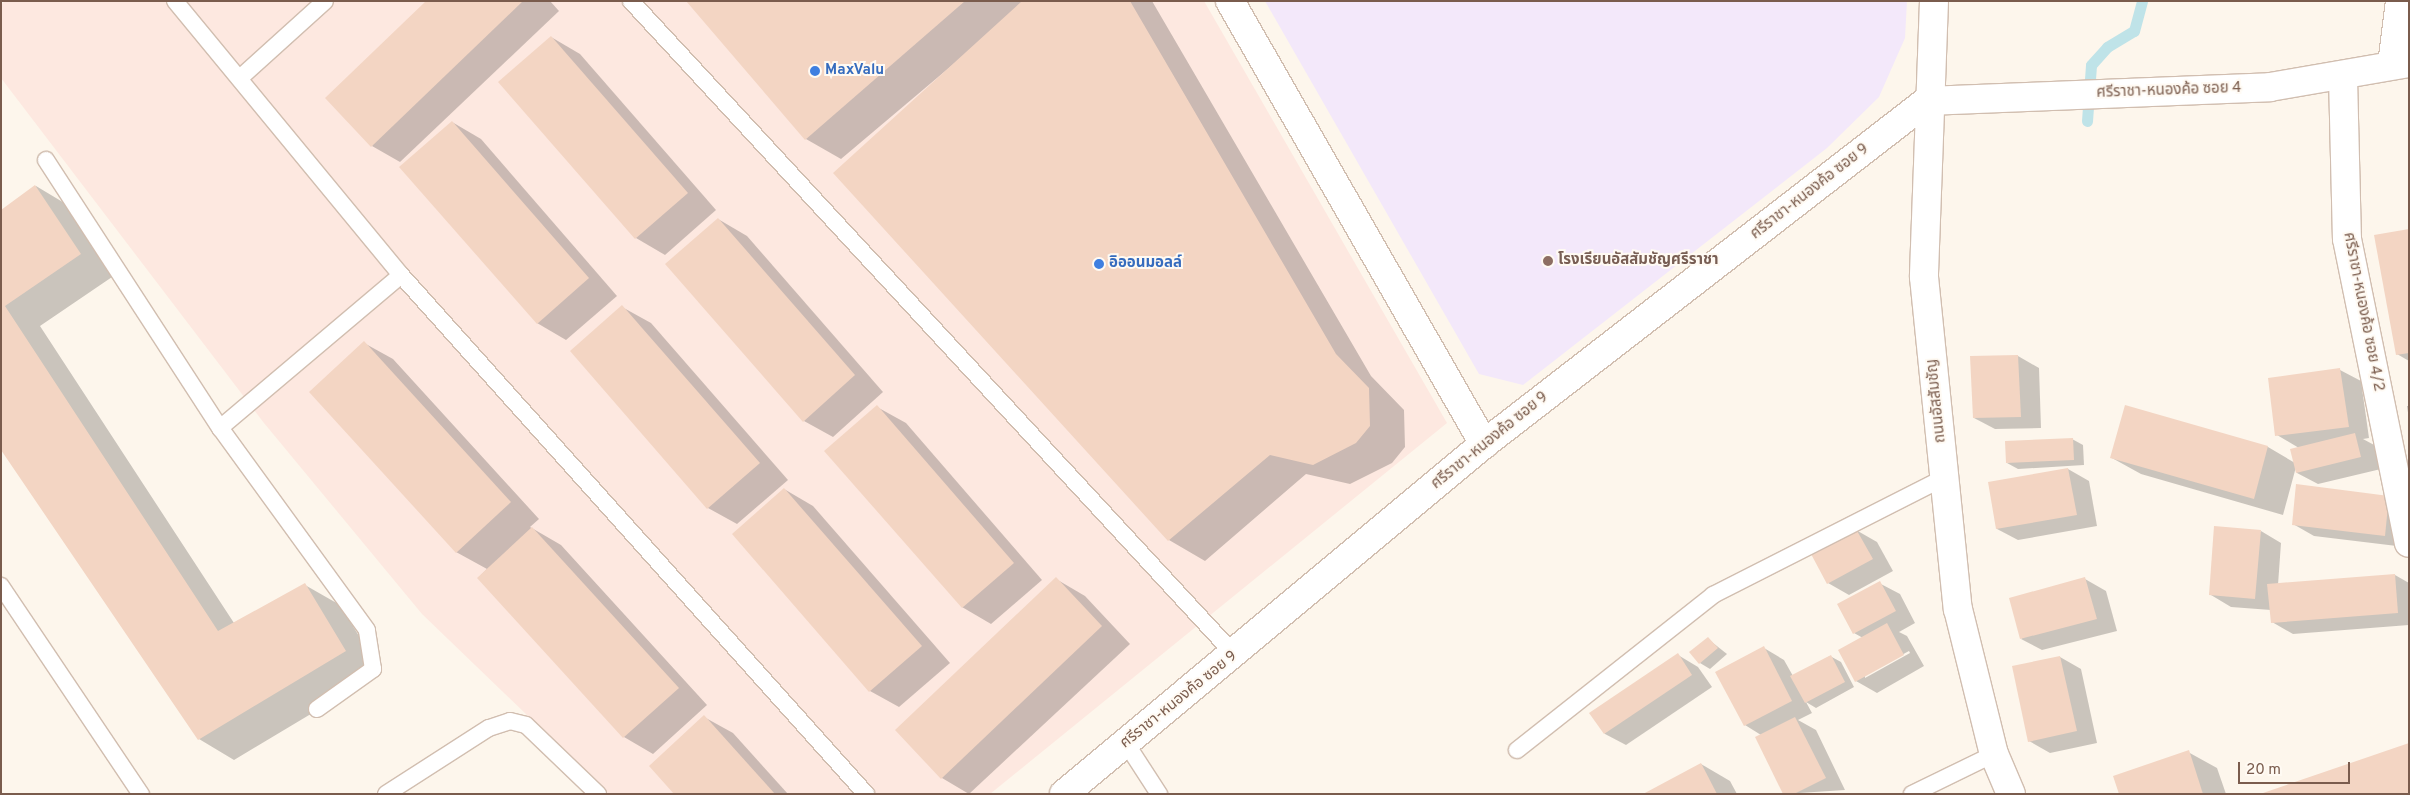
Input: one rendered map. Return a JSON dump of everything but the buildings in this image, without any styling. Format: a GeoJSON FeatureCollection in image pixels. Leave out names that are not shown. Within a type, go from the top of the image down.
{"type":"FeatureCollection","features":[{"type":"Feature","properties":{"kind":"street"},"geometry":{"type":"LineString","coordinates":[[1230,1],[1484,444]]}},
{"type":"Feature","properties":{"kind":"street","name":"ถนนอัสสัมชัญ"},"geometry":{"type":"LineString","coordinates":[[1934,1],[1927,101],[1924,277],[1958,609],[1994,754],[2011,794]]}},
{"type":"Feature","properties":{"kind":"street"},"geometry":{"type":"LineString","coordinates":[[2400,1],[2400,64]]}},
{"type":"Feature","properties":{"kind":"street","name":"ศรีราชา-หนองค้อ ซอย 4"},"geometry":{"type":"LineString","coordinates":[[1927,101],[2270,87],[2343,78],[2400,64]]}},
{"type":"Feature","properties":{"kind":"street","name":"ศรีราชา-หนองค้อ ซอย 4/2"},"geometry":{"type":"LineString","coordinates":[[2343,78],[2347,239],[2409,543]]}},
{"type":"Feature","properties":{"kind":"street","name":"ศรีราชา-หนองค้อ ซอย 9"},"geometry":{"type":"LineString","coordinates":[[1064,794],[1484,444],[1927,101]]}},
{"type":"Feature","properties":{"kind":"lane"},"geometry":{"type":"LineString","coordinates":[[175,1],[241,77],[400,275],[866,794]]}},
{"type":"Feature","properties":{"kind":"lane"},"geometry":{"type":"LineString","coordinates":[[241,77],[325,1]]}},
{"type":"Feature","properties":{"kind":"lane"},"geometry":{"type":"LineString","coordinates":[[631,1],[1234,654]]}},
{"type":"Feature","properties":{"kind":"lane"},"geometry":{"type":"LineString","coordinates":[[46,160],[220,428],[367,630],[374,669],[317,709]]}},
{"type":"Feature","properties":{"kind":"lane"},"geometry":{"type":"LineString","coordinates":[[220,428],[400,275]]}},
{"type":"Feature","properties":{"kind":"lane"},"geometry":{"type":"LineString","coordinates":[[1517,750],[1713,594],[1944,478]]}},
{"type":"Feature","properties":{"kind":"lane"},"geometry":{"type":"LineString","coordinates":[[1,586],[141,794]]}},
{"type":"Feature","properties":{"kind":"lane"},"geometry":{"type":"LineString","coordinates":[[386,794],[489,728],[510,721],[526,725],[598,794]]}},
{"type":"Feature","properties":{"kind":"lane"},"geometry":{"type":"LineString","coordinates":[[1126,743],[1159,794]]}},
{"type":"Feature","properties":{"kind":"lane"},"geometry":{"type":"LineString","coordinates":[[1912,794],[1994,754]]}},
{"type":"Feature","properties":{"kind":"shaded area"},"geometry":{"type":"Polygon","coordinates":[[[5,1],[1204,1],[1447,423],[990,794],[609,794],[422,614],[264,423],[1,78],[1,5],[5,1]]]}},
{"type":"Feature","properties":{"kind":"shaded area","name":"โรงเรียนอัสสัมชัญศรีราชา"},"geometry":{"type":"Polygon","coordinates":[[[1265,1],[1907,1],[1905,38],[1879,97],[1827,148],[1523,385],[1479,374],[1265,1]]]}},
{"type":"Feature","properties":{"kind":"waterway"},"geometry":{"type":"LineString","coordinates":[[2087,121],[2091,65],[2107,47],[2134,31],[2142,1]]}},
{"type":"Feature","properties":{"kind":"place","name":"MaxValu"},"geometry":{"type":"Point","coordinates":[815,71]}},
{"type":"Feature","properties":{"kind":"place","name":"โรงเรียนอัสสัมชัญศรีราชา"},"geometry":{"type":"Point","coordinates":[1548,261]}},
{"type":"Feature","properties":{"kind":"place","name":"อิออนมอลล์"},"geometry":{"type":"Point","coordinates":[1099,264]}}]}
